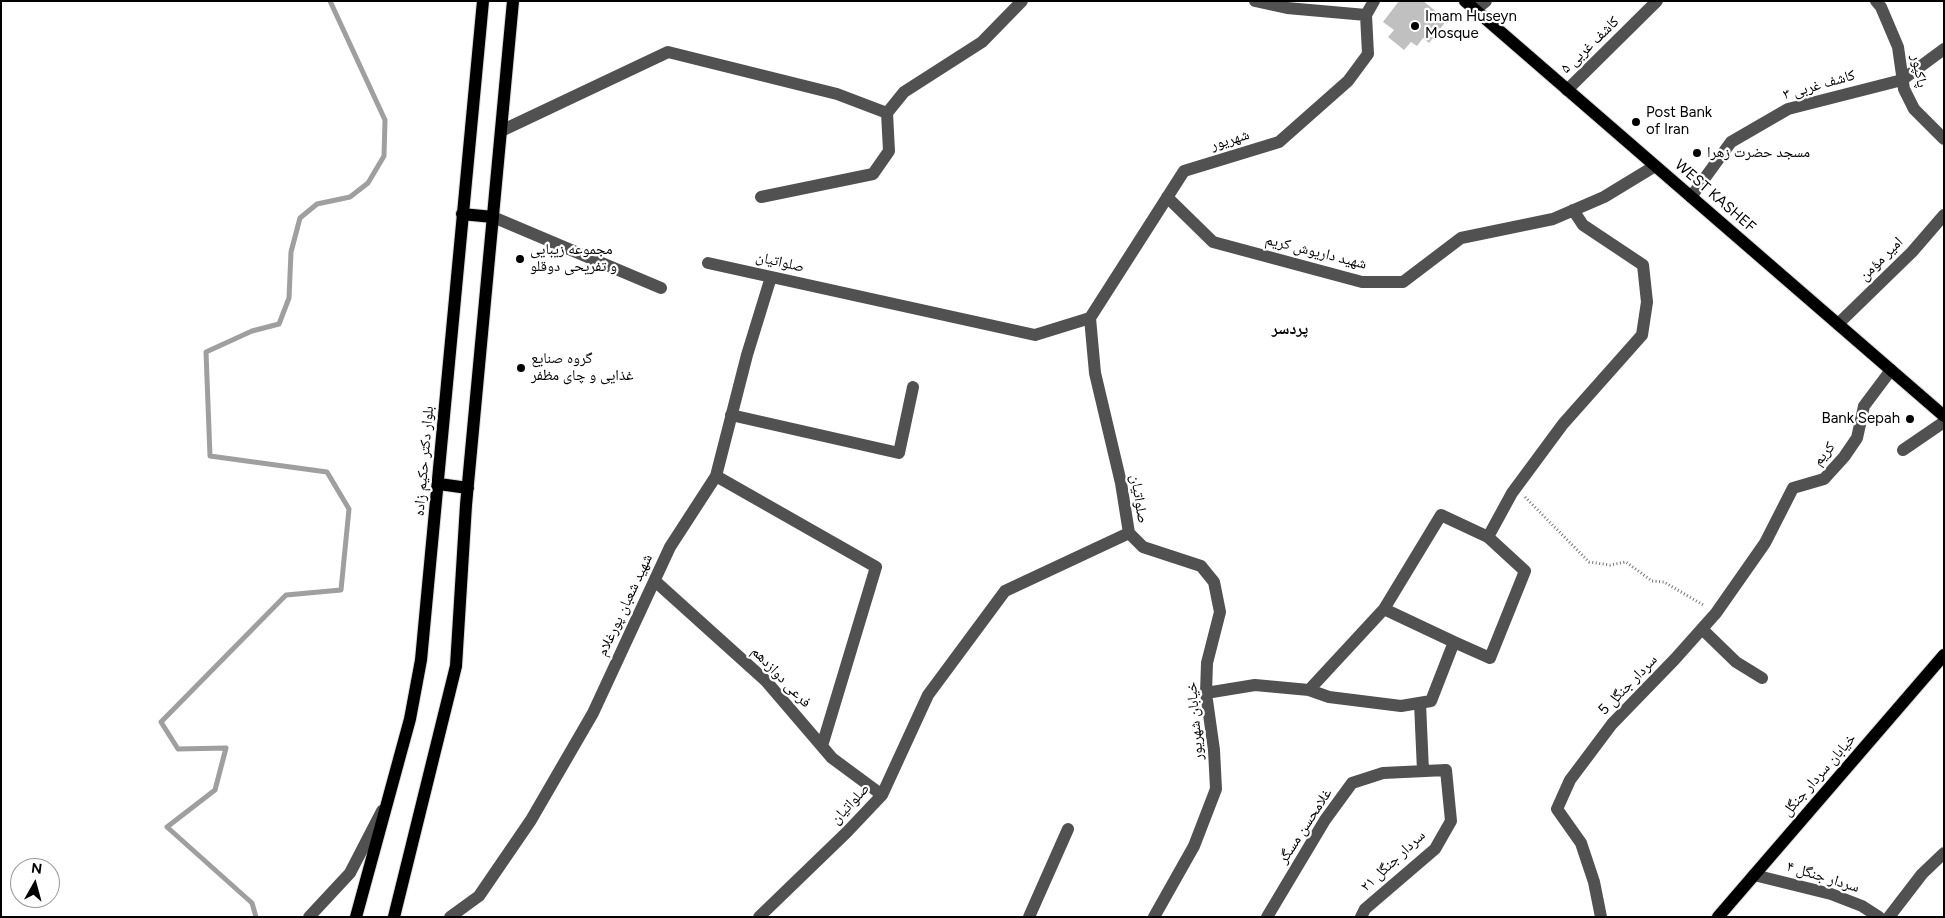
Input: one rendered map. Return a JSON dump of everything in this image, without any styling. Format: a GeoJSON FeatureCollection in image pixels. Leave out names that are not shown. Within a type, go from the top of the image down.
{"type":"FeatureCollection","features":[{"type":"Feature","properties":{"kind":"main road","name":"بلوار دکتر حکیم زاده"},"geometry":{"type":"LineString","coordinates":[[356,917],[410,719],[421,660],[483,1]]}},
{"type":"Feature","properties":{"kind":"main road"},"geometry":{"type":"LineString","coordinates":[[394,917],[456,666],[468,488],[514,1]]}},
{"type":"Feature","properties":{"kind":"main road","name":"WEST KASHEF"},"geometry":{"type":"LineString","coordinates":[[1470,5],[1944,416]]}},
{"type":"Feature","properties":{"kind":"main road"},"geometry":{"type":"LineString","coordinates":[[462,214],[493,217]]}},
{"type":"Feature","properties":{"kind":"main road"},"geometry":{"type":"LineString","coordinates":[[438,484],[468,488]]}},
{"type":"Feature","properties":{"kind":"main road","name":"خیابان سردار جنگل"},"geometry":{"type":"LineString","coordinates":[[1718,917],[1944,655]]}},
{"type":"Feature","properties":{"kind":"street"},"geometry":{"type":"LineString","coordinates":[[761,198],[873,174],[889,151],[887,113],[904,92],[982,42],[1022,1]]}},
{"type":"Feature","properties":{"kind":"street"},"geometry":{"type":"LineString","coordinates":[[1255,1],[1287,8],[1366,15],[1374,1]]}},
{"type":"Feature","properties":{"kind":"street"},"geometry":{"type":"LineString","coordinates":[[1470,5],[1486,1]]}},
{"type":"Feature","properties":{"kind":"street","name":"کاشف غربی ۵"},"geometry":{"type":"LineString","coordinates":[[1567,90],[1658,1]]}},
{"type":"Feature","properties":{"kind":"street","name":"پاکپور"},"geometry":{"type":"LineString","coordinates":[[1876,1],[1881,7],[1898,48],[1904,89],[1914,109],[1944,139]]}},
{"type":"Feature","properties":{"kind":"street","name":"شهریور"},"geometry":{"type":"LineString","coordinates":[[1090,318],[1184,171],[1279,142],[1348,81],[1368,54],[1366,15]]}},
{"type":"Feature","properties":{"kind":"street"},"geometry":{"type":"LineString","coordinates":[[1902,80],[1944,48]]}},
{"type":"Feature","properties":{"kind":"street"},"geometry":{"type":"LineString","coordinates":[[501,131],[668,52],[837,94],[887,113]]}},
{"type":"Feature","properties":{"kind":"street","name":"کاشف غربی ۳"},"geometry":{"type":"LineString","coordinates":[[1691,197],[1731,142],[1788,109],[1902,80]]}},
{"type":"Feature","properties":{"kind":"street","name":"شهید داریوش کریم"},"geometry":{"type":"LineString","coordinates":[[1168,197],[1213,242],[1362,282],[1402,282],[1460,238],[1553,219],[1604,197],[1655,166]]}},
{"type":"Feature","properties":{"kind":"street"},"geometry":{"type":"LineString","coordinates":[[1488,537],[1516,488],[1563,424],[1642,335],[1647,302],[1643,265],[1583,225],[1573,210]]}},
{"type":"Feature","properties":{"kind":"street","name":"امیر مؤمن"},"geometry":{"type":"LineString","coordinates":[[1838,324],[1912,252],[1944,215]]}},
{"type":"Feature","properties":{"kind":"street"},"geometry":{"type":"LineString","coordinates":[[493,217],[661,288]]}},
{"type":"Feature","properties":{"kind":"street","name":"صلواتیان"},"geometry":{"type":"LineString","coordinates":[[708,263],[1036,335],[1090,318],[1095,374],[1121,483],[1129,532],[1005,591],[928,695],[882,795],[847,832],[759,917]]}},
{"type":"Feature","properties":{"kind":"street","name":"شهید شعبان پورغلام"},"geometry":{"type":"LineString","coordinates":[[450,917],[479,896],[531,820],[593,713],[670,548],[716,476],[731,415],[771,277]]}},
{"type":"Feature","properties":{"kind":"street","name":"کریم"},"geometry":{"type":"LineString","coordinates":[[1792,488],[1824,479],[1844,457],[1857,438],[1864,406],[1891,370]]}},
{"type":"Feature","properties":{"kind":"street"},"geometry":{"type":"LineString","coordinates":[[731,415],[899,453],[913,387]]}},
{"type":"Feature","properties":{"kind":"street"},"geometry":{"type":"LineString","coordinates":[[1903,450],[1944,422]]}},
{"type":"Feature","properties":{"kind":"street"},"geometry":{"type":"LineString","coordinates":[[716,476],[876,567],[822,746]]}},
{"type":"Feature","properties":{"kind":"street","name":"سردار جنگل 5"},"geometry":{"type":"LineString","coordinates":[[1601,917],[1594,882],[1582,843],[1557,809],[1570,780],[1612,724],[1676,659],[1716,613],[1765,543],[1792,488]]}},
{"type":"Feature","properties":{"kind":"street"},"geometry":{"type":"LineString","coordinates":[[1309,690],[1384,609],[1441,515],[1488,537],[1525,572],[1490,658],[1384,609]]}},
{"type":"Feature","properties":{"kind":"street","name":"خیابان شهریور"},"geometry":{"type":"LineString","coordinates":[[1129,532],[1143,547],[1201,566],[1214,582],[1220,612],[1207,663],[1206,693],[1214,750],[1216,789],[1194,846],[1154,917]]}},
{"type":"Feature","properties":{"kind":"street","name":"فرعی دوازدهم"},"geometry":{"type":"LineString","coordinates":[[655,581],[766,681],[832,758],[882,795]]}},
{"type":"Feature","properties":{"kind":"street"},"geometry":{"type":"LineString","coordinates":[[1702,629],[1736,662],[1762,678]]}},
{"type":"Feature","properties":{"kind":"street"},"geometry":{"type":"LineString","coordinates":[[1206,693],[1255,686],[1309,690],[1329,697],[1402,706],[1431,701],[1454,642]]}},
{"type":"Feature","properties":{"kind":"street"},"geometry":{"type":"LineString","coordinates":[[1420,703],[1423,771]]}},
{"type":"Feature","properties":{"kind":"street","name":"غلامحسن مسگر"},"geometry":{"type":"LineString","coordinates":[[1268,917],[1325,820],[1352,783],[1383,773],[1446,770]]}},
{"type":"Feature","properties":{"kind":"street","name":"سردار جنگل ۲۱"},"geometry":{"type":"LineString","coordinates":[[1360,917],[1366,909],[1435,850],[1451,821],[1446,770]]}},
{"type":"Feature","properties":{"kind":"street"},"geometry":{"type":"LineString","coordinates":[[309,917],[350,874],[388,799]]}},
{"type":"Feature","properties":{"kind":"street"},"geometry":{"type":"LineString","coordinates":[[1029,917],[1068,828]]}},
{"type":"Feature","properties":{"kind":"street"},"geometry":{"type":"LineString","coordinates":[[1889,917],[1922,874],[1944,852]]}},
{"type":"Feature","properties":{"kind":"street","name":"سردار جنگل ۴"},"geometry":{"type":"LineString","coordinates":[[1754,875],[1831,894],[1862,906],[1879,917]]}},
{"type":"Feature","properties":{"kind":"path"},"geometry":{"type":"LineString","coordinates":[[1516,488],[1589,562],[1610,565],[1626,562],[1652,581],[1664,582],[1716,613]]}},
{"type":"Feature","properties":{"kind":"building","name":"Imam Huseyn Mosque"},"geometry":{"type":"Polygon","coordinates":[[[1399,1],[1423,1],[1447,20],[1429,43],[1423,38],[1417,46],[1411,42],[1404,50],[1388,37],[1394,30],[1383,22],[1399,1]]]}},
{"type":"Feature","properties":{"kind":"waterway"},"geometry":{"type":"LineString","coordinates":[[256,917],[252,903],[167,827],[215,790],[226,748],[178,749],[161,722],[286,595],[341,590],[349,509],[327,472],[210,456],[206,352],[252,331],[279,324],[289,298],[291,252],[300,218],[317,204],[350,197],[368,183],[384,156],[385,120],[330,1]]}},
{"type":"Feature","properties":{"kind":"place","name":"Imam Huseyn Mosque"},"geometry":{"type":"Point","coordinates":[1415,26]}},
{"type":"Feature","properties":{"kind":"place","name":"Post Bank of Iran"},"geometry":{"type":"Point","coordinates":[1636,122]}},
{"type":"Feature","properties":{"kind":"place","name":"مسجد حضرت زهرا"},"geometry":{"type":"Point","coordinates":[1697,153]}},
{"type":"Feature","properties":{"kind":"place","name":"مجموعه زیبایی و تفریحی دوقلو"},"geometry":{"type":"Point","coordinates":[520,259]}},
{"type":"Feature","properties":{"kind":"place","name":"گروه صنایع غذایی و چای مظفر"},"geometry":{"type":"Point","coordinates":[521,368]}},
{"type":"Feature","properties":{"kind":"place","name":"Bank Sepah"},"geometry":{"type":"Point","coordinates":[1910,419]}},
{"type":"Feature","properties":{"kind":"district","name":"پردسر"},"geometry":{"type":"Point","coordinates":[1290,329]}}]}
